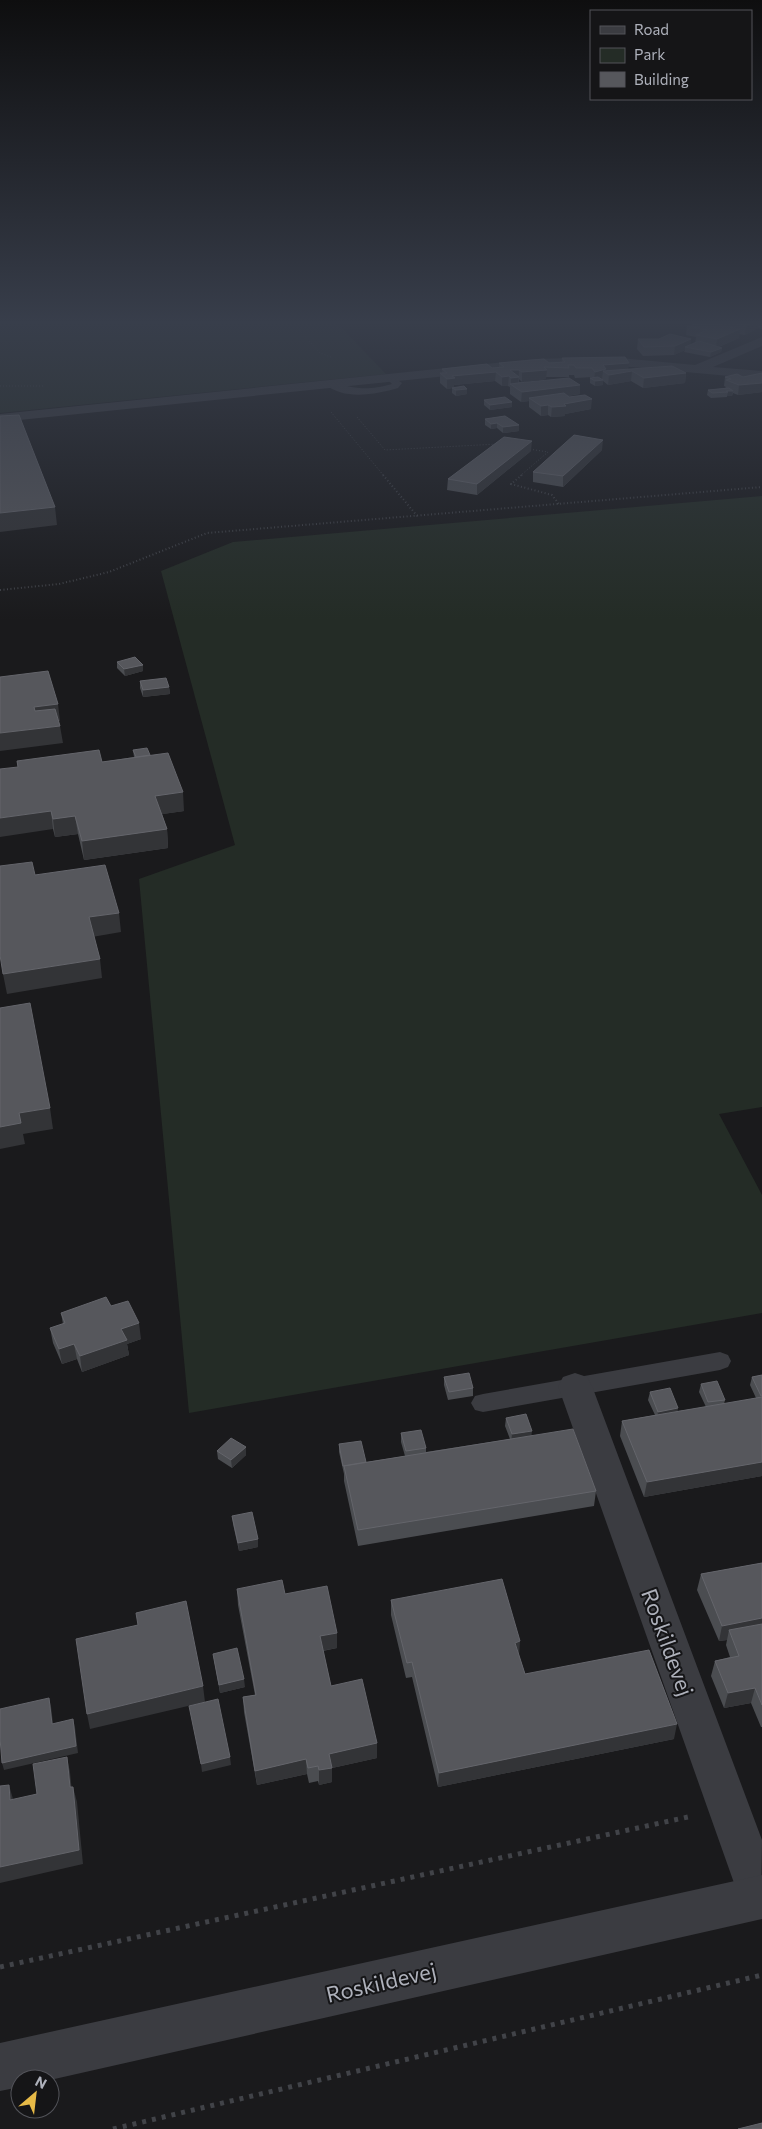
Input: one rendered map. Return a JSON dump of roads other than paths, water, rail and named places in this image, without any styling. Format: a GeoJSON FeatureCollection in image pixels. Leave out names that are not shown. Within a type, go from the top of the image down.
{"type":"FeatureCollection","features":[{"type":"Feature","properties":{"kind":"street","name":"Roskildevej"},"geometry":{"type":"LineString","coordinates":[[0,2067],[762,1897],[575,1386]]}},
{"type":"Feature","properties":{"kind":"lane"},"geometry":{"type":"LineString","coordinates":[[483,1403],[720,1361]]}}]}
